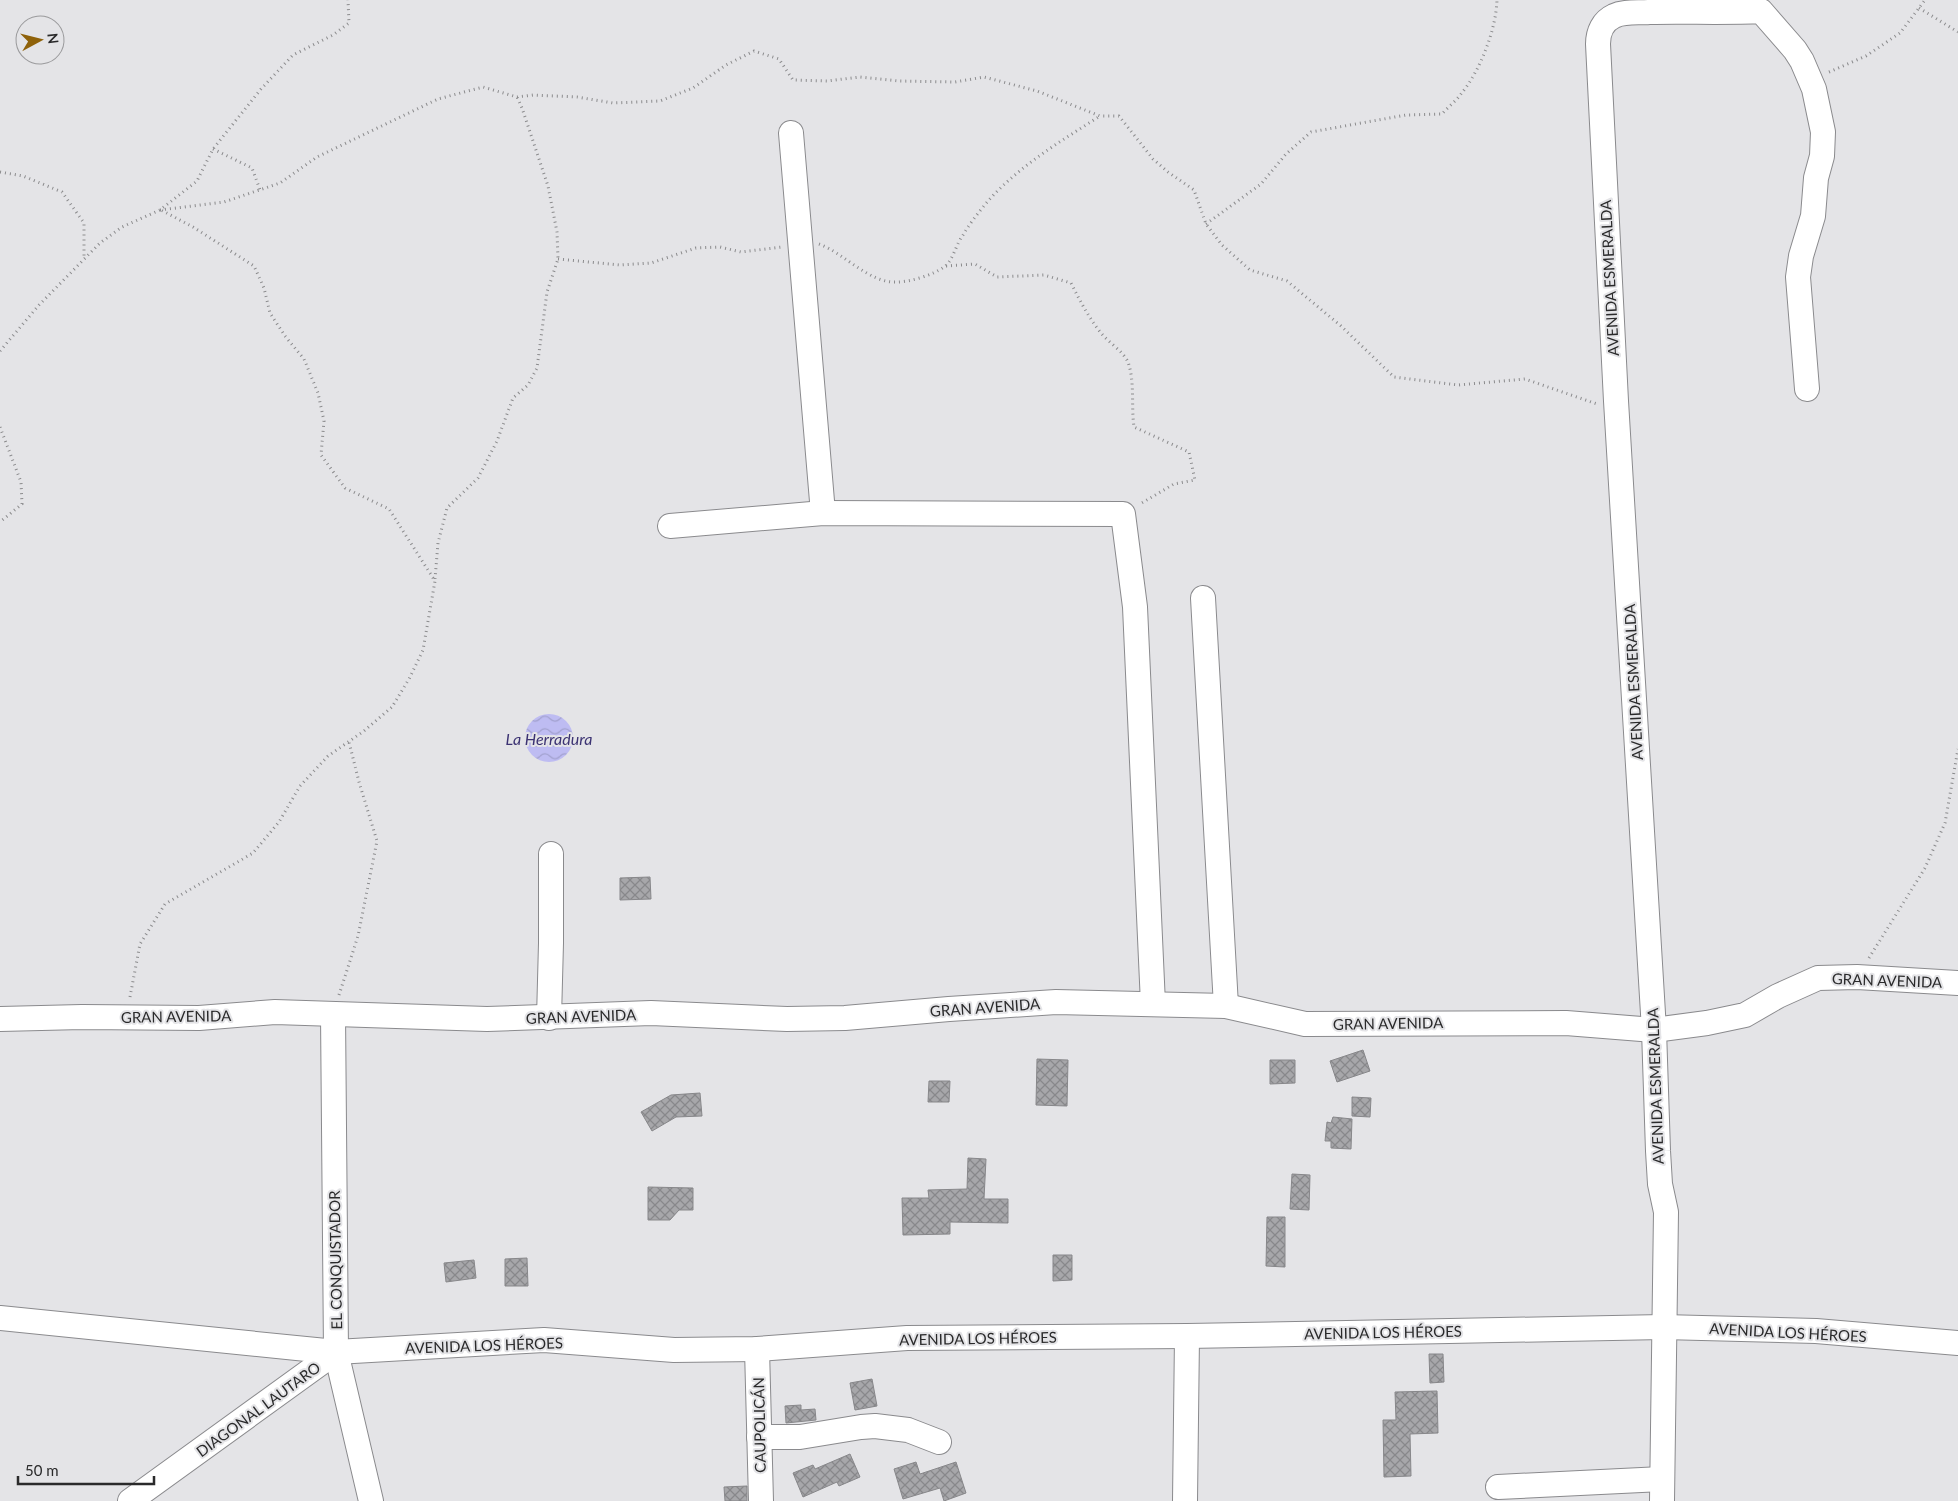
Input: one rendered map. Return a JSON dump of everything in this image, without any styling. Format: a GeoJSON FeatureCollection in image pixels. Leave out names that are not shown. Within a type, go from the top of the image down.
{"type":"FeatureCollection","features":[{"type":"Feature","properties":{"kind":"street","name":"AVENIDA ESMERALDA"},"geometry":{"type":"LineString","coordinates":[[1662,1490],[1666,1212],[1660,1184],[1654,1030],[1616,401],[1598,38],[1603,25],[1616,15],[1673,6],[1728,13],[1761,11],[1795,50],[1809,78]]}},
{"type":"Feature","properties":{"kind":"street"},"geometry":{"type":"LineString","coordinates":[[1807,390],[1798,277],[1801,256],[1813,216],[1816,178],[1823,145],[1821,118],[1809,78]]}},
{"type":"Feature","properties":{"kind":"street"},"geometry":{"type":"LineString","coordinates":[[791,133],[823,512]]}},
{"type":"Feature","properties":{"kind":"street"},"geometry":{"type":"LineString","coordinates":[[670,526],[823,512],[1123,514],[1135,607],[1153,1004]]}},
{"type":"Feature","properties":{"kind":"street"},"geometry":{"type":"LineString","coordinates":[[1204,598],[1226,1006]]}},
{"type":"Feature","properties":{"kind":"street"},"geometry":{"type":"LineString","coordinates":[[549,1018],[551,854]]}},
{"type":"Feature","properties":{"kind":"street","name":"GRAN AVENIDA"},"geometry":{"type":"LineString","coordinates":[[0,1019],[199,1018],[275,1012],[486,1019],[651,1013],[826,1019],[1056,1002],[1226,1006],[1305,1024],[1566,1023],[1654,1030],[1706,1023],[1745,1014],[1778,996],[1818,978],[1958,983]]}},
{"type":"Feature","properties":{"kind":"street","name":"EL CONQUISTADOR"},"geometry":{"type":"LineString","coordinates":[[333,1014],[336,1352],[371,1501]]}},
{"type":"Feature","properties":{"kind":"street","name":"AVENIDA LOS HÉROES"},"geometry":{"type":"LineString","coordinates":[[0,1318],[336,1352],[544,1340],[674,1350],[757,1349],[907,1338],[1187,1336],[1663,1327],[1816,1330],[1958,1343]]}},
{"type":"Feature","properties":{"kind":"street"},"geometry":{"type":"LineString","coordinates":[[1185,1501],[1187,1336]]}},
{"type":"Feature","properties":{"kind":"street","name":"CAUPOLICÁN"},"geometry":{"type":"LineString","coordinates":[[757,1349],[760,1501]]}},
{"type":"Feature","properties":{"kind":"street","name":"DIAGONAL LAUTARO"},"geometry":{"type":"LineString","coordinates":[[130,1501],[336,1352]]}},
{"type":"Feature","properties":{"kind":"street"},"geometry":{"type":"LineString","coordinates":[[759,1437],[800,1437],[875,1426],[908,1430],[939,1442]]}},
{"type":"Feature","properties":{"kind":"street"},"geometry":{"type":"LineString","coordinates":[[1498,1487],[1662,1490]]}},
{"type":"Feature","properties":{"kind":"path"},"geometry":{"type":"LineString","coordinates":[[0,351],[38,305],[100,243],[122,227],[160,210],[197,181],[213,149],[261,89],[293,55],[333,35],[349,23],[348,0]]}},
{"type":"Feature","properties":{"kind":"path"},"geometry":{"type":"LineString","coordinates":[[1206,224],[1261,184],[1286,154],[1311,132],[1406,115],[1442,114],[1462,94],[1480,64],[1496,16],[1498,0]]}},
{"type":"Feature","properties":{"kind":"path"},"geometry":{"type":"LineString","coordinates":[[1809,78],[1836,70],[1866,56],[1900,33],[1924,0]]}},
{"type":"Feature","properties":{"kind":"path"},"geometry":{"type":"LineString","coordinates":[[1919,8],[1958,32]]}},
{"type":"Feature","properties":{"kind":"path"},"geometry":{"type":"LineString","coordinates":[[160,210],[224,202],[280,183],[317,157],[438,99],[483,87],[517,97],[534,95],[578,97],[613,103],[660,101],[693,88],[726,65],[754,51],[779,59],[794,80],[827,81],[860,76],[899,81],[955,82],[984,77],[1037,91],[1100,116],[1119,116],[1153,159],[1194,190],[1206,224],[1222,244],[1250,270],[1287,281],[1341,326],[1394,377],[1458,385],[1525,379],[1604,406],[1616,401]]}},
{"type":"Feature","properties":{"kind":"path"},"geometry":{"type":"LineString","coordinates":[[126,1017],[140,944],[166,904],[253,853],[279,822],[300,786],[328,756],[349,742],[392,707],[409,679],[423,650],[435,580],[438,543],[447,508],[478,478],[497,441],[513,398],[528,385],[537,368],[547,292],[558,259],[557,232],[548,186],[517,97]]}},
{"type":"Feature","properties":{"kind":"path"},"geometry":{"type":"LineString","coordinates":[[946,266],[962,235],[988,201],[1034,160],[1100,116]]}},
{"type":"Feature","properties":{"kind":"path"},"geometry":{"type":"LineString","coordinates":[[213,149],[252,168],[260,190]]}},
{"type":"Feature","properties":{"kind":"path"},"geometry":{"type":"LineString","coordinates":[[0,172],[23,176],[62,192],[84,223],[84,259]]}},
{"type":"Feature","properties":{"kind":"path"},"geometry":{"type":"LineString","coordinates":[[160,210],[193,227],[254,266],[264,288],[270,313],[285,336],[304,359],[318,393],[324,421],[321,455],[345,488],[389,509],[435,580]]}},
{"type":"Feature","properties":{"kind":"path"},"geometry":{"type":"LineString","coordinates":[[558,259],[620,265],[651,263],[696,248],[720,247],[741,252],[767,250],[812,241],[832,249],[871,276],[896,282],[932,274],[946,266],[975,264],[997,277],[1044,275],[1071,283],[1082,306],[1102,335],[1127,359],[1132,377],[1134,428],[1189,452],[1195,480],[1174,484],[1123,514]]}},
{"type":"Feature","properties":{"kind":"path"},"geometry":{"type":"LineString","coordinates":[[0,427],[21,482],[22,504],[0,522]]}},
{"type":"Feature","properties":{"kind":"path"},"geometry":{"type":"LineString","coordinates":[[333,1014],[358,936],[377,841],[349,742]]}},
{"type":"Feature","properties":{"kind":"path"},"geometry":{"type":"LineString","coordinates":[[1857,978],[1925,868],[1945,823],[1958,749]]}},
{"type":"Feature","properties":{"kind":"water","name":"La Herradura"},"geometry":{"type":"Polygon","coordinates":[[[549,714],[558,716],[566,721],[571,729],[573,738],[571,747],[566,755],[558,760],[549,762],[540,760],[532,755],[527,747],[525,738],[527,729],[532,721],[540,716],[549,714]]]}},
{"type":"Feature","properties":{"kind":"building"},"geometry":{"type":"Polygon","coordinates":[[[650,877],[651,899],[620,900],[620,878],[650,877]]]}},
{"type":"Feature","properties":{"kind":"building"},"geometry":{"type":"Polygon","coordinates":[[[1363,1050],[1370,1071],[1337,1082],[1330,1061],[1363,1050]]]}},
{"type":"Feature","properties":{"kind":"building"},"geometry":{"type":"Polygon","coordinates":[[[1037,1059],[1068,1060],[1067,1106],[1036,1105],[1037,1059]]]}},
{"type":"Feature","properties":{"kind":"building"},"geometry":{"type":"Polygon","coordinates":[[[1270,1060],[1295,1060],[1295,1083],[1270,1084],[1270,1060]]]}},
{"type":"Feature","properties":{"kind":"building"},"geometry":{"type":"Polygon","coordinates":[[[929,1081],[950,1081],[949,1102],[928,1102],[929,1081]]]}},
{"type":"Feature","properties":{"kind":"building"},"geometry":{"type":"Polygon","coordinates":[[[700,1093],[702,1116],[676,1117],[652,1131],[641,1112],[671,1095],[700,1093]]]}},
{"type":"Feature","properties":{"kind":"building"},"geometry":{"type":"Polygon","coordinates":[[[1352,1097],[1371,1098],[1370,1117],[1352,1116],[1352,1097]]]}},
{"type":"Feature","properties":{"kind":"building"},"geometry":{"type":"Polygon","coordinates":[[[1333,1117],[1352,1119],[1351,1149],[1331,1148],[1331,1141],[1325,1141],[1327,1122],[1331,1123],[1333,1117]]]}},
{"type":"Feature","properties":{"kind":"building"},"geometry":{"type":"Polygon","coordinates":[[[968,1158],[986,1159],[984,1199],[1008,1199],[1008,1223],[950,1222],[950,1234],[903,1235],[902,1198],[929,1198],[928,1190],[967,1189],[968,1158]]]}},
{"type":"Feature","properties":{"kind":"building"},"geometry":{"type":"Polygon","coordinates":[[[1292,1174],[1310,1175],[1309,1210],[1290,1209],[1292,1174]]]}},
{"type":"Feature","properties":{"kind":"building"},"geometry":{"type":"Polygon","coordinates":[[[648,1187],[693,1188],[693,1210],[679,1210],[670,1220],[648,1220],[648,1187]]]}},
{"type":"Feature","properties":{"kind":"building"},"geometry":{"type":"Polygon","coordinates":[[[1267,1217],[1285,1217],[1285,1267],[1266,1266],[1267,1217]]]}},
{"type":"Feature","properties":{"kind":"building"},"geometry":{"type":"Polygon","coordinates":[[[1053,1255],[1072,1255],[1072,1280],[1053,1281],[1053,1255]]]}},
{"type":"Feature","properties":{"kind":"building"},"geometry":{"type":"Polygon","coordinates":[[[527,1258],[528,1286],[505,1286],[505,1259],[527,1258]]]}},
{"type":"Feature","properties":{"kind":"building"},"geometry":{"type":"Polygon","coordinates":[[[474,1260],[476,1278],[446,1282],[444,1263],[474,1260]]]}},
{"type":"Feature","properties":{"kind":"building"},"geometry":{"type":"Polygon","coordinates":[[[1429,1354],[1443,1354],[1444,1382],[1430,1383],[1429,1354]]]}},
{"type":"Feature","properties":{"kind":"building"},"geometry":{"type":"Polygon","coordinates":[[[872,1379],[877,1406],[855,1410],[850,1383],[872,1379]]]}},
{"type":"Feature","properties":{"kind":"building"},"geometry":{"type":"Polygon","coordinates":[[[1437,1391],[1438,1433],[1410,1434],[1411,1476],[1384,1477],[1383,1420],[1396,1420],[1395,1392],[1437,1391]]]}},
{"type":"Feature","properties":{"kind":"building"},"geometry":{"type":"Polygon","coordinates":[[[801,1405],[801,1410],[815,1409],[816,1420],[786,1423],[785,1406],[801,1405]]]}},
{"type":"Feature","properties":{"kind":"building"},"geometry":{"type":"Polygon","coordinates":[[[850,1454],[860,1477],[839,1486],[837,1482],[803,1497],[793,1473],[813,1465],[815,1469],[850,1454]]]}},
{"type":"Feature","properties":{"kind":"building"},"geometry":{"type":"Polygon","coordinates":[[[916,1462],[920,1474],[956,1462],[966,1493],[944,1501],[940,1488],[903,1499],[894,1469],[916,1462]]]}},
{"type":"Feature","properties":{"kind":"building"},"geometry":{"type":"Polygon","coordinates":[[[747,1486],[747,1501],[725,1501],[724,1487],[747,1486]]]}}]}
